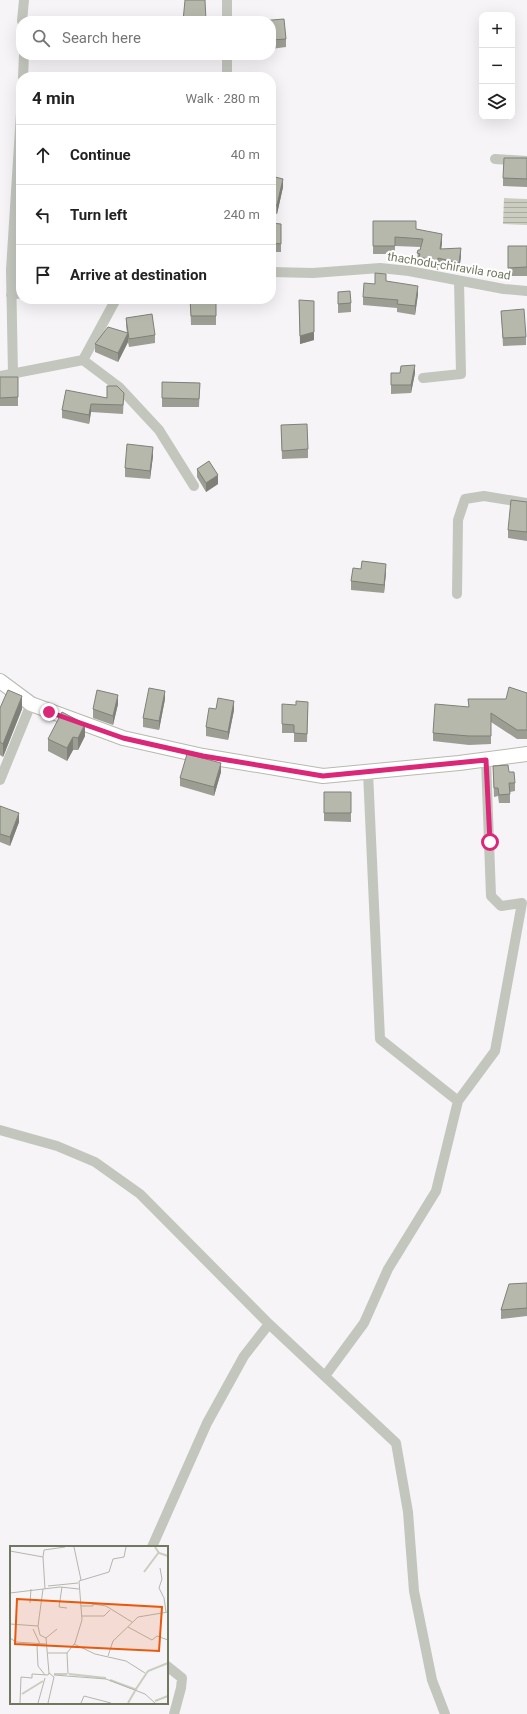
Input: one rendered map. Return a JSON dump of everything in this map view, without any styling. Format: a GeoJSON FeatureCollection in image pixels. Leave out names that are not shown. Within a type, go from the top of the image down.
{"type":"FeatureCollection","features":[{"type":"Feature","properties":{"kind":"main road"},"geometry":{"type":"LineString","coordinates":[[0,681],[31,704],[123,738],[203,756],[323,776],[486,760],[527,754]]}},
{"type":"Feature","properties":{"kind":"street"},"geometry":{"type":"LineString","coordinates":[[22,16],[24,0]]}},
{"type":"Feature","properties":{"kind":"street"},"geometry":{"type":"LineString","coordinates":[[227,0],[227,16]]}},
{"type":"Feature","properties":{"kind":"street"},"geometry":{"type":"LineString","coordinates":[[23,72],[24,60]]}},
{"type":"Feature","properties":{"kind":"street"},"geometry":{"type":"LineString","coordinates":[[227,60],[227,72]]}},
{"type":"Feature","properties":{"kind":"street"},"geometry":{"type":"LineString","coordinates":[[494,159],[527,161]]}},
{"type":"Feature","properties":{"kind":"street"},"geometry":{"type":"LineString","coordinates":[[13,374],[16,294],[11,270],[16,192]]}},
{"type":"Feature","properties":{"kind":"street","name":"thachodu-chiravila road"},"geometry":{"type":"LineString","coordinates":[[276,272],[313,273],[380,268],[409,271],[504,289],[527,291]]}},
{"type":"Feature","properties":{"kind":"street"},"geometry":{"type":"LineString","coordinates":[[422,378],[461,374],[459,280]]}},
{"type":"Feature","properties":{"kind":"street"},"geometry":{"type":"LineString","coordinates":[[83,360],[113,304]]}},
{"type":"Feature","properties":{"kind":"street"},"geometry":{"type":"LineString","coordinates":[[0,376],[83,360],[119,387],[159,430],[194,486]]}},
{"type":"Feature","properties":{"kind":"street"},"geometry":{"type":"LineString","coordinates":[[457,594],[458,520],[465,499],[484,496],[527,503]]}},
{"type":"Feature","properties":{"kind":"street"},"geometry":{"type":"LineString","coordinates":[[0,780],[31,704]]}},
{"type":"Feature","properties":{"kind":"street"},"geometry":{"type":"LineString","coordinates":[[325,1376],[364,1323],[388,1268],[436,1191],[458,1101],[495,1051],[522,903],[501,906],[491,896],[486,760]]}},
{"type":"Feature","properties":{"kind":"street"},"geometry":{"type":"LineString","coordinates":[[368,772],[380,1039],[458,1101]]}},
{"type":"Feature","properties":{"kind":"street"},"geometry":{"type":"LineString","coordinates":[[0,1130],[57,1146],[95,1162],[140,1194],[270,1324],[396,1444],[408,1512],[414,1591],[432,1680],[445,1714]]}},
{"type":"Feature","properties":{"kind":"street"},"geometry":{"type":"LineString","coordinates":[[152,1546],[207,1423],[244,1356],[270,1324]]}},
{"type":"Feature","properties":{"kind":"street"},"geometry":{"type":"LineString","coordinates":[[168,1667],[182,1678],[174,1714]]}},
{"type":"Feature","properties":{"kind":"shaded area"},"geometry":{"type":"Polygon","coordinates":[[[504,198],[527,199],[527,225],[503,224],[504,198]]]}},
{"type":"Feature","properties":{"kind":"building"},"geometry":{"type":"Polygon","coordinates":[[[185,0],[205,0],[206,16],[183,16],[185,0]]]}},
{"type":"Feature","properties":{"kind":"building"},"geometry":{"type":"Polygon","coordinates":[[[284,19],[286,39],[276,40],[276,20],[284,19]]]}},
{"type":"Feature","properties":{"kind":"building"},"geometry":{"type":"Polygon","coordinates":[[[504,158],[527,158],[527,179],[503,178],[504,158]]]}},
{"type":"Feature","properties":{"kind":"building"},"geometry":{"type":"Polygon","coordinates":[[[276,177],[283,179],[276,205],[276,177]]]}},
{"type":"Feature","properties":{"kind":"building"},"geometry":{"type":"Polygon","coordinates":[[[373,221],[416,221],[416,229],[442,234],[440,249],[461,248],[459,263],[438,258],[438,261],[419,257],[420,254],[417,253],[418,250],[420,250],[423,239],[395,237],[395,246],[373,246],[373,221]]]}},
{"type":"Feature","properties":{"kind":"building"},"geometry":{"type":"Polygon","coordinates":[[[276,224],[281,224],[281,244],[276,244],[276,224]]]}},
{"type":"Feature","properties":{"kind":"building"},"geometry":{"type":"Polygon","coordinates":[[[508,246],[527,246],[527,267],[508,268],[508,246]]]}},
{"type":"Feature","properties":{"kind":"building"},"geometry":{"type":"Polygon","coordinates":[[[375,273],[386,274],[386,281],[418,286],[415,306],[397,304],[398,300],[363,297],[364,283],[375,284],[375,273]]]}},
{"type":"Feature","properties":{"kind":"building"},"geometry":{"type":"Polygon","coordinates":[[[350,291],[351,303],[338,304],[338,292],[350,291]]]}},
{"type":"Feature","properties":{"kind":"building"},"geometry":{"type":"Polygon","coordinates":[[[299,300],[314,301],[314,332],[300,336],[299,300]]]}},
{"type":"Feature","properties":{"kind":"building"},"geometry":{"type":"Polygon","coordinates":[[[190,304],[216,304],[216,316],[191,316],[190,304]]]}},
{"type":"Feature","properties":{"kind":"building"},"geometry":{"type":"Polygon","coordinates":[[[524,309],[526,337],[503,338],[501,311],[524,309]]]}},
{"type":"Feature","properties":{"kind":"building"},"geometry":{"type":"Polygon","coordinates":[[[152,314],[155,335],[129,339],[126,318],[152,314]]]}},
{"type":"Feature","properties":{"kind":"building"},"geometry":{"type":"Polygon","coordinates":[[[108,327],[128,333],[118,353],[95,344],[108,327]]]}},
{"type":"Feature","properties":{"kind":"building"},"geometry":{"type":"Polygon","coordinates":[[[415,365],[411,385],[391,385],[391,373],[400,373],[401,366],[415,365]]]}},
{"type":"Feature","properties":{"kind":"building"},"geometry":{"type":"Polygon","coordinates":[[[0,377],[18,377],[18,397],[0,398],[0,377]]]}},
{"type":"Feature","properties":{"kind":"building"},"geometry":{"type":"Polygon","coordinates":[[[162,382],[200,383],[199,399],[162,398],[162,382]]]}},
{"type":"Feature","properties":{"kind":"building"},"geometry":{"type":"Polygon","coordinates":[[[107,386],[117,386],[124,393],[123,405],[91,404],[89,415],[62,410],[66,390],[107,398],[107,386]]]}},
{"type":"Feature","properties":{"kind":"building"},"geometry":{"type":"Polygon","coordinates":[[[307,424],[308,449],[282,451],[281,425],[307,424]]]}},
{"type":"Feature","properties":{"kind":"building"},"geometry":{"type":"Polygon","coordinates":[[[127,444],[153,447],[150,471],[125,468],[127,444]]]}},
{"type":"Feature","properties":{"kind":"building"},"geometry":{"type":"Polygon","coordinates":[[[209,461],[218,475],[206,483],[197,469],[209,461]]]}},
{"type":"Feature","properties":{"kind":"building"},"geometry":{"type":"Polygon","coordinates":[[[511,500],[527,502],[527,532],[508,530],[511,500]]]}},
{"type":"Feature","properties":{"kind":"building"},"geometry":{"type":"Polygon","coordinates":[[[362,561],[386,564],[384,585],[351,581],[353,568],[361,569],[362,561]]]}},
{"type":"Feature","properties":{"kind":"building"},"geometry":{"type":"Polygon","coordinates":[[[509,687],[527,693],[527,730],[517,730],[491,713],[491,736],[433,733],[435,704],[469,707],[468,699],[506,699],[509,687]]]}},
{"type":"Feature","properties":{"kind":"building"},"geometry":{"type":"Polygon","coordinates":[[[149,688],[165,691],[159,721],[143,718],[149,688]]]}},
{"type":"Feature","properties":{"kind":"building"},"geometry":{"type":"Polygon","coordinates":[[[8,690],[22,696],[3,744],[0,742],[0,708],[8,690]]]}},
{"type":"Feature","properties":{"kind":"building"},"geometry":{"type":"Polygon","coordinates":[[[97,690],[118,695],[113,716],[93,709],[97,690]]]}},
{"type":"Feature","properties":{"kind":"building"},"geometry":{"type":"Polygon","coordinates":[[[218,698],[234,701],[228,732],[206,727],[209,708],[216,709],[218,698]]]}},
{"type":"Feature","properties":{"kind":"building"},"geometry":{"type":"Polygon","coordinates":[[[296,701],[308,702],[307,734],[294,733],[294,725],[282,724],[282,704],[296,705],[296,701]]]}},
{"type":"Feature","properties":{"kind":"building"},"geometry":{"type":"Polygon","coordinates":[[[62,712],[85,724],[78,738],[73,737],[67,748],[48,739],[62,712]]]}},
{"type":"Feature","properties":{"kind":"building"},"geometry":{"type":"Polygon","coordinates":[[[187,754],[221,763],[214,787],[180,778],[187,754]]]}},
{"type":"Feature","properties":{"kind":"building"},"geometry":{"type":"Polygon","coordinates":[[[508,765],[509,772],[514,772],[515,783],[509,783],[510,794],[499,795],[498,788],[494,788],[493,766],[508,765]]]}},
{"type":"Feature","properties":{"kind":"building"},"geometry":{"type":"Polygon","coordinates":[[[324,792],[351,792],[351,813],[324,813],[324,792]]]}},
{"type":"Feature","properties":{"kind":"building"},"geometry":{"type":"Polygon","coordinates":[[[0,806],[19,813],[10,837],[0,834],[0,806]]]}},
{"type":"Feature","properties":{"kind":"building"},"geometry":{"type":"Polygon","coordinates":[[[527,1283],[527,1308],[501,1310],[509,1284],[527,1283]]]}},
{"type":"Feature","properties":{"kind":"route"},"geometry":{"type":"LineString","coordinates":[[49,712],[123,738],[203,756],[323,776],[486,760],[490,842]]}}]}
